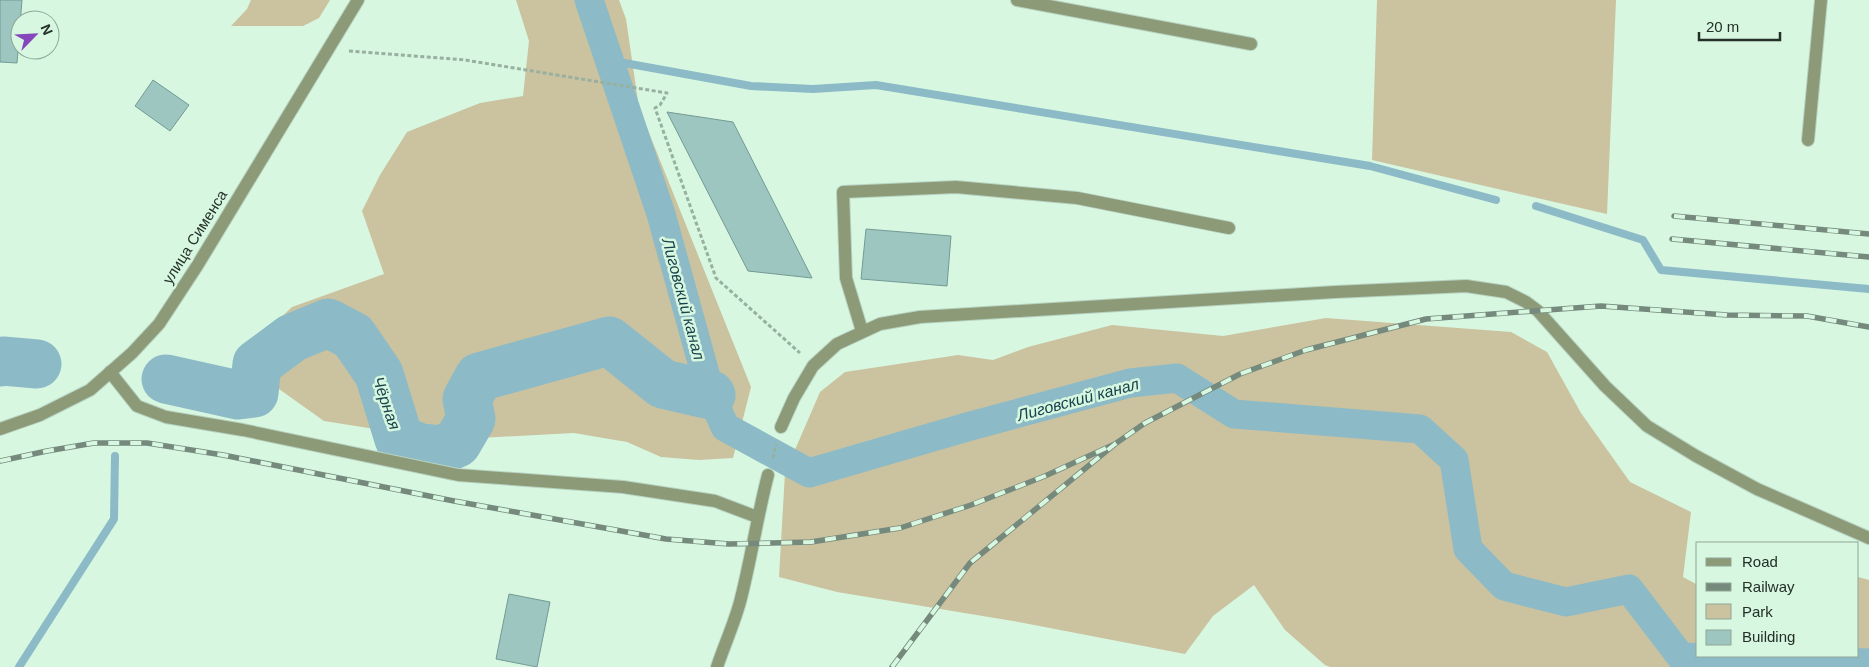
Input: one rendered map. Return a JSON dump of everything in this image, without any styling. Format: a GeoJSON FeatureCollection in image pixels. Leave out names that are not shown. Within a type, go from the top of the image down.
{"type":"FeatureCollection","features":[{"type":"Feature","properties":{"kind":"street","name":"улица Сименса"},"geometry":{"type":"LineString","coordinates":[[0,429],[40,415],[90,390],[132,353],[159,324],[197,266],[358,0]]}},
{"type":"Feature","properties":{"kind":"street"},"geometry":{"type":"LineString","coordinates":[[1016,0],[1251,44]]}},
{"type":"Feature","properties":{"kind":"street"},"geometry":{"type":"LineString","coordinates":[[1808,140],[1821,0]]}},
{"type":"Feature","properties":{"kind":"street"},"geometry":{"type":"LineString","coordinates":[[862,331],[846,278],[843,192],[956,187],[1077,198],[1229,228]]}},
{"type":"Feature","properties":{"kind":"street"},"geometry":{"type":"LineString","coordinates":[[781,427],[794,398],[813,366],[837,344],[880,324],[920,317],[1466,286],[1506,292],[1526,302],[1538,311],[1605,386],[1647,426],[1696,456],[1758,489],[1869,538]]}},
{"type":"Feature","properties":{"kind":"street"},"geometry":{"type":"LineString","coordinates":[[110,372],[137,406],[166,416],[243,430],[458,475],[633,489],[715,501],[757,517]]}},
{"type":"Feature","properties":{"kind":"street"},"geometry":{"type":"LineString","coordinates":[[717,667],[739,603],[768,475]]}},
{"type":"Feature","properties":{"kind":"path"},"geometry":{"type":"LineString","coordinates":[[349,51],[465,60],[667,93],[656,108],[716,278],[742,299],[813,366]]}},
{"type":"Feature","properties":{"kind":"path"},"geometry":{"type":"LineString","coordinates":[[768,475],[781,427]]}},
{"type":"Feature","properties":{"kind":"green space"},"geometry":{"type":"Polygon","coordinates":[[[251,0],[330,0],[319,18],[303,26],[231,26],[247,9],[251,0]]]}},
{"type":"Feature","properties":{"kind":"green space"},"geometry":{"type":"Polygon","coordinates":[[[516,0],[619,0],[626,19],[639,108],[751,387],[733,458],[699,460],[661,457],[627,442],[574,433],[479,438],[441,455],[400,433],[324,421],[248,367],[249,348],[292,307],[384,274],[362,211],[380,175],[407,132],[480,103],[523,96],[529,41],[516,0]]]}},
{"type":"Feature","properties":{"kind":"green space"},"geometry":{"type":"Polygon","coordinates":[[[1377,0],[1616,0],[1607,214],[1372,160],[1377,0]]]}},
{"type":"Feature","properties":{"kind":"green space"},"geometry":{"type":"Polygon","coordinates":[[[1326,318],[1511,332],[1547,352],[1581,413],[1630,482],[1691,512],[1683,577],[1696,584],[1696,657],[1859,657],[1859,577],[1869,580],[1869,667],[1330,667],[1325,665],[1285,630],[1254,585],[1213,616],[1185,654],[1013,621],[837,592],[779,577],[785,473],[820,392],[845,372],[958,355],[993,360],[1028,347],[1112,325],[1223,336],[1326,318]]]}},
{"type":"Feature","properties":{"kind":"building"},"geometry":{"type":"Polygon","coordinates":[[[0,0],[22,0],[21,10],[10,10],[10,60],[17,60],[17,63],[0,62],[0,0]]]}},
{"type":"Feature","properties":{"kind":"building"},"geometry":{"type":"Polygon","coordinates":[[[153,80],[189,105],[170,131],[135,106],[153,80]]]}},
{"type":"Feature","properties":{"kind":"building"},"geometry":{"type":"Polygon","coordinates":[[[667,112],[733,122],[812,278],[748,271],[667,112]]]}},
{"type":"Feature","properties":{"kind":"building"},"geometry":{"type":"Polygon","coordinates":[[[866,229],[951,236],[947,286],[861,279],[866,229]]]}},
{"type":"Feature","properties":{"kind":"building"},"geometry":{"type":"Polygon","coordinates":[[[509,594],[550,602],[537,667],[496,659],[509,594]]]}},
{"type":"Feature","properties":{"kind":"waterway","name":"Лиговский канал"},"geometry":{"type":"LineString","coordinates":[[589,0],[661,214],[711,395],[725,427],[809,473],[967,427],[1130,383],[1177,378],[1234,414],[1420,429],[1454,460],[1468,549],[1504,586],[1566,602],[1629,589],[1681,657],[1869,663]]}},
{"type":"Feature","properties":{"kind":"waterway"},"geometry":{"type":"LineString","coordinates":[[608,60],[751,86],[813,89],[876,85],[1370,166],[1496,200]]}},
{"type":"Feature","properties":{"kind":"waterway"},"geometry":{"type":"LineString","coordinates":[[1536,206],[1643,240],[1661,270],[1869,289]]}},
{"type":"Feature","properties":{"kind":"waterway","name":"Чёрная"},"geometry":{"type":"LineString","coordinates":[[166,379],[238,395],[254,393],[257,364],[292,338],[328,323],[353,336],[379,374],[399,439],[420,448],[441,450],[457,443],[471,419],[467,399],[479,377],[609,341],[663,384],[711,395]]}},
{"type":"Feature","properties":{"kind":"waterway","name":"Чёрная"},"geometry":{"type":"LineString","coordinates":[[0,362],[37,364]]}},
{"type":"Feature","properties":{"kind":"waterway"},"geometry":{"type":"LineString","coordinates":[[19,667],[114,519],[115,456]]}},
{"type":"Feature","properties":{"kind":"railway"},"geometry":{"type":"LineString","coordinates":[[1674,216],[1869,234]]}},
{"type":"Feature","properties":{"kind":"railway"},"geometry":{"type":"LineString","coordinates":[[1672,239],[1869,257]]}},
{"type":"Feature","properties":{"kind":"railway"},"geometry":{"type":"LineString","coordinates":[[892,667],[970,563],[1115,444],[1145,423],[1240,374],[1306,350],[1426,319],[1601,306],[1727,315],[1807,316],[1869,327]]}},
{"type":"Feature","properties":{"kind":"railway"},"geometry":{"type":"LineString","coordinates":[[0,461],[94,443],[147,443],[223,455],[454,501],[666,539],[729,544],[811,542],[900,528],[971,505],[1045,476],[1115,444]]}}]}
